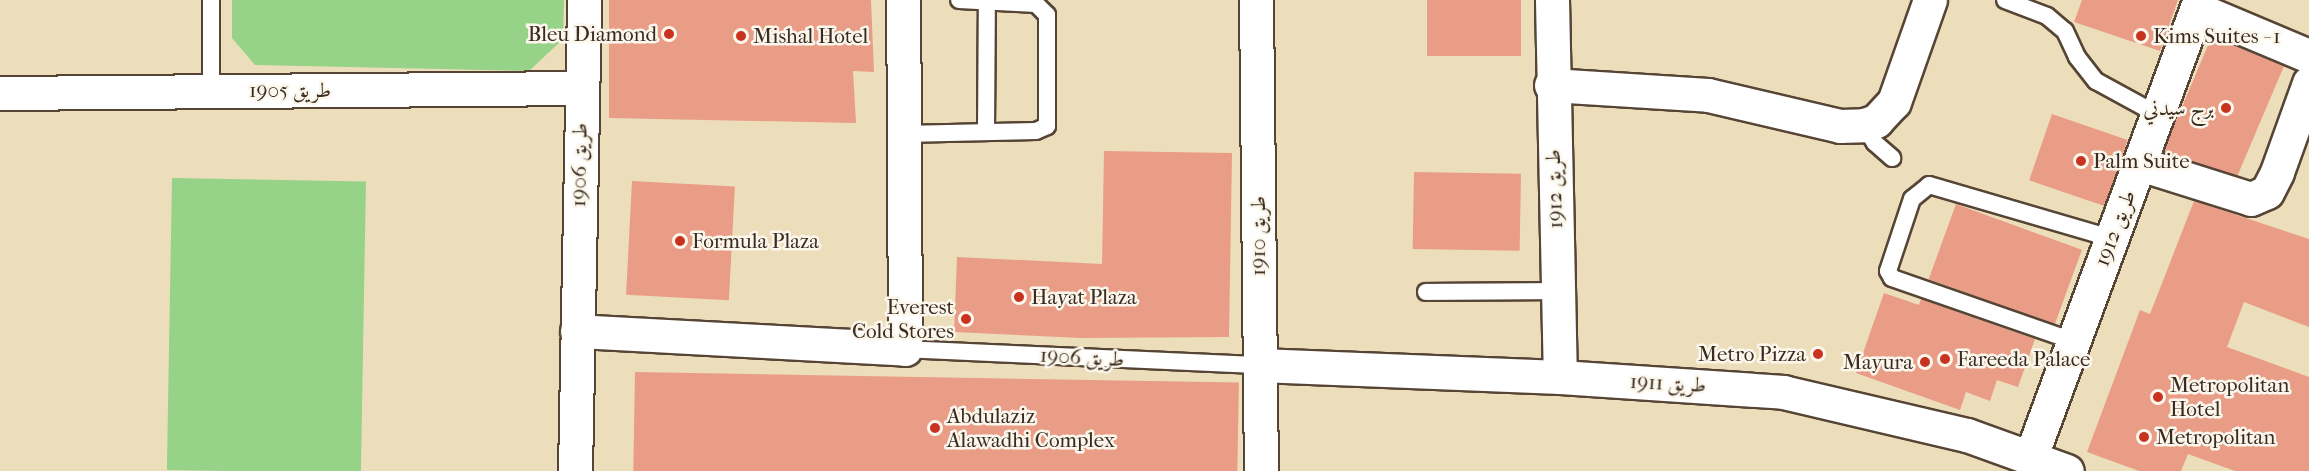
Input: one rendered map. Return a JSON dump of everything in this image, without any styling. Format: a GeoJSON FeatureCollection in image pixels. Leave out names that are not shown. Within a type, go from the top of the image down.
{"type":"FeatureCollection","features":[{"type":"Feature","properties":{"kind":"street","name":"طريق 1906"},"geometry":{"type":"LineString","coordinates":[[575,471],[580,88],[584,0]]}},
{"type":"Feature","properties":{"kind":"street"},"geometry":{"type":"LineString","coordinates":[[903,0],[905,349]]}},
{"type":"Feature","properties":{"kind":"street","name":"طريق 1910"},"geometry":{"type":"LineString","coordinates":[[1256,0],[1261,471]]}},
{"type":"Feature","properties":{"kind":"street","name":"طريق 1912"},"geometry":{"type":"LineString","coordinates":[[1552,0],[1551,85],[1560,377]]}},
{"type":"Feature","properties":{"kind":"street"},"geometry":{"type":"LineString","coordinates":[[1551,85],[1700,94],[1840,126],[1864,125],[1876,121],[1894,102],[1930,0]]}},
{"type":"Feature","properties":{"kind":"street"},"geometry":{"type":"LineString","coordinates":[[2198,5],[2309,56]]}},
{"type":"Feature","properties":{"kind":"street","name":"طريق 1912"},"geometry":{"type":"LineString","coordinates":[[2031,456],[2198,5]]}},
{"type":"Feature","properties":{"kind":"street"},"geometry":{"type":"LineString","coordinates":[[2140,164],[2252,199],[2267,192],[2277,172],[2309,83]]}},
{"type":"Feature","properties":{"kind":"street","name":"طريق 1905"},"geometry":{"type":"LineString","coordinates":[[0,93],[580,88]]}},
{"type":"Feature","properties":{"kind":"street","name":"طريق 1906"},"geometry":{"type":"LineString","coordinates":[[577,331],[905,349]]}},
{"type":"Feature","properties":{"kind":"street","name":"طريق 1911"},"geometry":{"type":"LineString","coordinates":[[1259,365],[1560,377],[1783,392],[1905,418],[2031,456],[2067,471]]}},
{"type":"Feature","properties":{"kind":"lane"},"geometry":{"type":"LineString","coordinates":[[211,0],[211,91]]}},
{"type":"Feature","properties":{"kind":"lane"},"geometry":{"type":"LineString","coordinates":[[904,134],[1036,131],[1047,126],[1047,15],[1036,4],[959,0]]}},
{"type":"Feature","properties":{"kind":"lane"},"geometry":{"type":"LineString","coordinates":[[2004,0],[2047,16],[2065,32],[2077,57],[2096,81],[2158,115]]}},
{"type":"Feature","properties":{"kind":"lane"},"geometry":{"type":"LineString","coordinates":[[986,131],[987,2]]}},
{"type":"Feature","properties":{"kind":"lane"},"geometry":{"type":"LineString","coordinates":[[1864,125],[1875,143],[1892,158]]}},
{"type":"Feature","properties":{"kind":"lane"},"geometry":{"type":"LineString","coordinates":[[2073,341],[1892,278],[1888,272],[1912,199],[1929,185],[2110,238]]}},
{"type":"Feature","properties":{"kind":"lane"},"geometry":{"type":"LineString","coordinates":[[1426,292],[1558,291]]}},
{"type":"Feature","properties":{"kind":"lane","name":"طريق 1906"},"geometry":{"type":"LineString","coordinates":[[905,349],[1259,365]]}},
{"type":"Feature","properties":{"kind":"green space"},"geometry":{"type":"Polygon","coordinates":[[[232,0],[564,0],[563,39],[529,71],[255,65],[232,38],[232,0]]]}},
{"type":"Feature","properties":{"kind":"green space"},"geometry":{"type":"Polygon","coordinates":[[[172,178],[366,181],[361,471],[167,470],[172,178]]]}},
{"type":"Feature","properties":{"kind":"building","name":"Mishal Hotel"},"geometry":{"type":"Polygon","coordinates":[[[609,0],[871,0],[874,72],[853,71],[856,123],[609,118],[609,0]]]}},
{"type":"Feature","properties":{"kind":"building"},"geometry":{"type":"Polygon","coordinates":[[[1427,0],[1521,0],[1521,56],[1427,56],[1427,0]]]}},
{"type":"Feature","properties":{"kind":"building","name":"Kims Suites - 1"},"geometry":{"type":"Polygon","coordinates":[[[2082,0],[2178,0],[2160,51],[2074,22],[2082,0]]]}},
{"type":"Feature","properties":{"kind":"building","name":"برج سيدني"},"geometry":{"type":"Polygon","coordinates":[[[2212,36],[2284,66],[2235,182],[2163,151],[2212,36]]]}},
{"type":"Feature","properties":{"kind":"building","name":"Palm Suite"},"geometry":{"type":"Polygon","coordinates":[[[2052,114],[2128,140],[2105,206],[2029,180],[2052,114]]]}},
{"type":"Feature","properties":{"kind":"building"},"geometry":{"type":"Polygon","coordinates":[[[1104,151],[1232,153],[1229,337],[1081,338],[954,332],[957,257],[1102,264],[1104,151]]]}},
{"type":"Feature","properties":{"kind":"building"},"geometry":{"type":"Polygon","coordinates":[[[1414,172],[1521,174],[1520,251],[1413,249],[1414,172]]]}},
{"type":"Feature","properties":{"kind":"building","name":"Formula Plaza"},"geometry":{"type":"Polygon","coordinates":[[[632,181],[735,186],[729,300],[626,295],[632,181]]]}},
{"type":"Feature","properties":{"kind":"building"},"geometry":{"type":"Polygon","coordinates":[[[2194,201],[2309,239],[2309,327],[2244,302],[2227,347],[2309,377],[2309,471],[2235,471],[2188,454],[2181,471],[2139,471],[2087,452],[2140,310],[2150,314],[2194,201]]]}},
{"type":"Feature","properties":{"kind":"building"},"geometry":{"type":"Polygon","coordinates":[[[1956,204],[2082,250],[2055,325],[1929,279],[1956,204]]]}},
{"type":"Feature","properties":{"kind":"building","name":"Fareeda Palace"},"geometry":{"type":"Polygon","coordinates":[[[1884,293],[1919,305],[1921,299],[2035,339],[2018,387],[1997,380],[1990,401],[1966,392],[1960,410],[1856,373],[1884,293]]]}},
{"type":"Feature","properties":{"kind":"building","name":"Abdulaziz Alawadhi Complex"},"geometry":{"type":"Polygon","coordinates":[[[635,372],[1239,383],[1237,471],[633,471],[635,372]]]}},
{"type":"Feature","properties":{"kind":"place","name":"Bleu Diamond"},"geometry":{"type":"Point","coordinates":[669,34]}},
{"type":"Feature","properties":{"kind":"place","name":"Mishal Hotel"},"geometry":{"type":"Point","coordinates":[741,36]}},
{"type":"Feature","properties":{"kind":"place","name":"Kims Suites - 1"},"geometry":{"type":"Point","coordinates":[2141,36]}},
{"type":"Feature","properties":{"kind":"place","name":"برج سيدني"},"geometry":{"type":"Point","coordinates":[2226,108]}},
{"type":"Feature","properties":{"kind":"place","name":"Palm Suite"},"geometry":{"type":"Point","coordinates":[2081,161]}},
{"type":"Feature","properties":{"kind":"place","name":"Formula Plaza"},"geometry":{"type":"Point","coordinates":[680,241]}},
{"type":"Feature","properties":{"kind":"place","name":"Hayat Plaza"},"geometry":{"type":"Point","coordinates":[1019,297]}},
{"type":"Feature","properties":{"kind":"place","name":"Everest Cold Stores"},"geometry":{"type":"Point","coordinates":[966,319]}},
{"type":"Feature","properties":{"kind":"place","name":"Metro Pizza"},"geometry":{"type":"Point","coordinates":[1818,354]}},
{"type":"Feature","properties":{"kind":"place","name":"Fareeda Palace"},"geometry":{"type":"Point","coordinates":[1945,359]}},
{"type":"Feature","properties":{"kind":"place","name":"Mayura"},"geometry":{"type":"Point","coordinates":[1925,362]}},
{"type":"Feature","properties":{"kind":"place","name":"Metropolitan Hotel"},"geometry":{"type":"Point","coordinates":[2158,397]}},
{"type":"Feature","properties":{"kind":"place","name":"Abdulaziz Alawadhi Complex"},"geometry":{"type":"Point","coordinates":[935,428]}},
{"type":"Feature","properties":{"kind":"place","name":"Metropolitan"},"geometry":{"type":"Point","coordinates":[2144,437]}}]}
